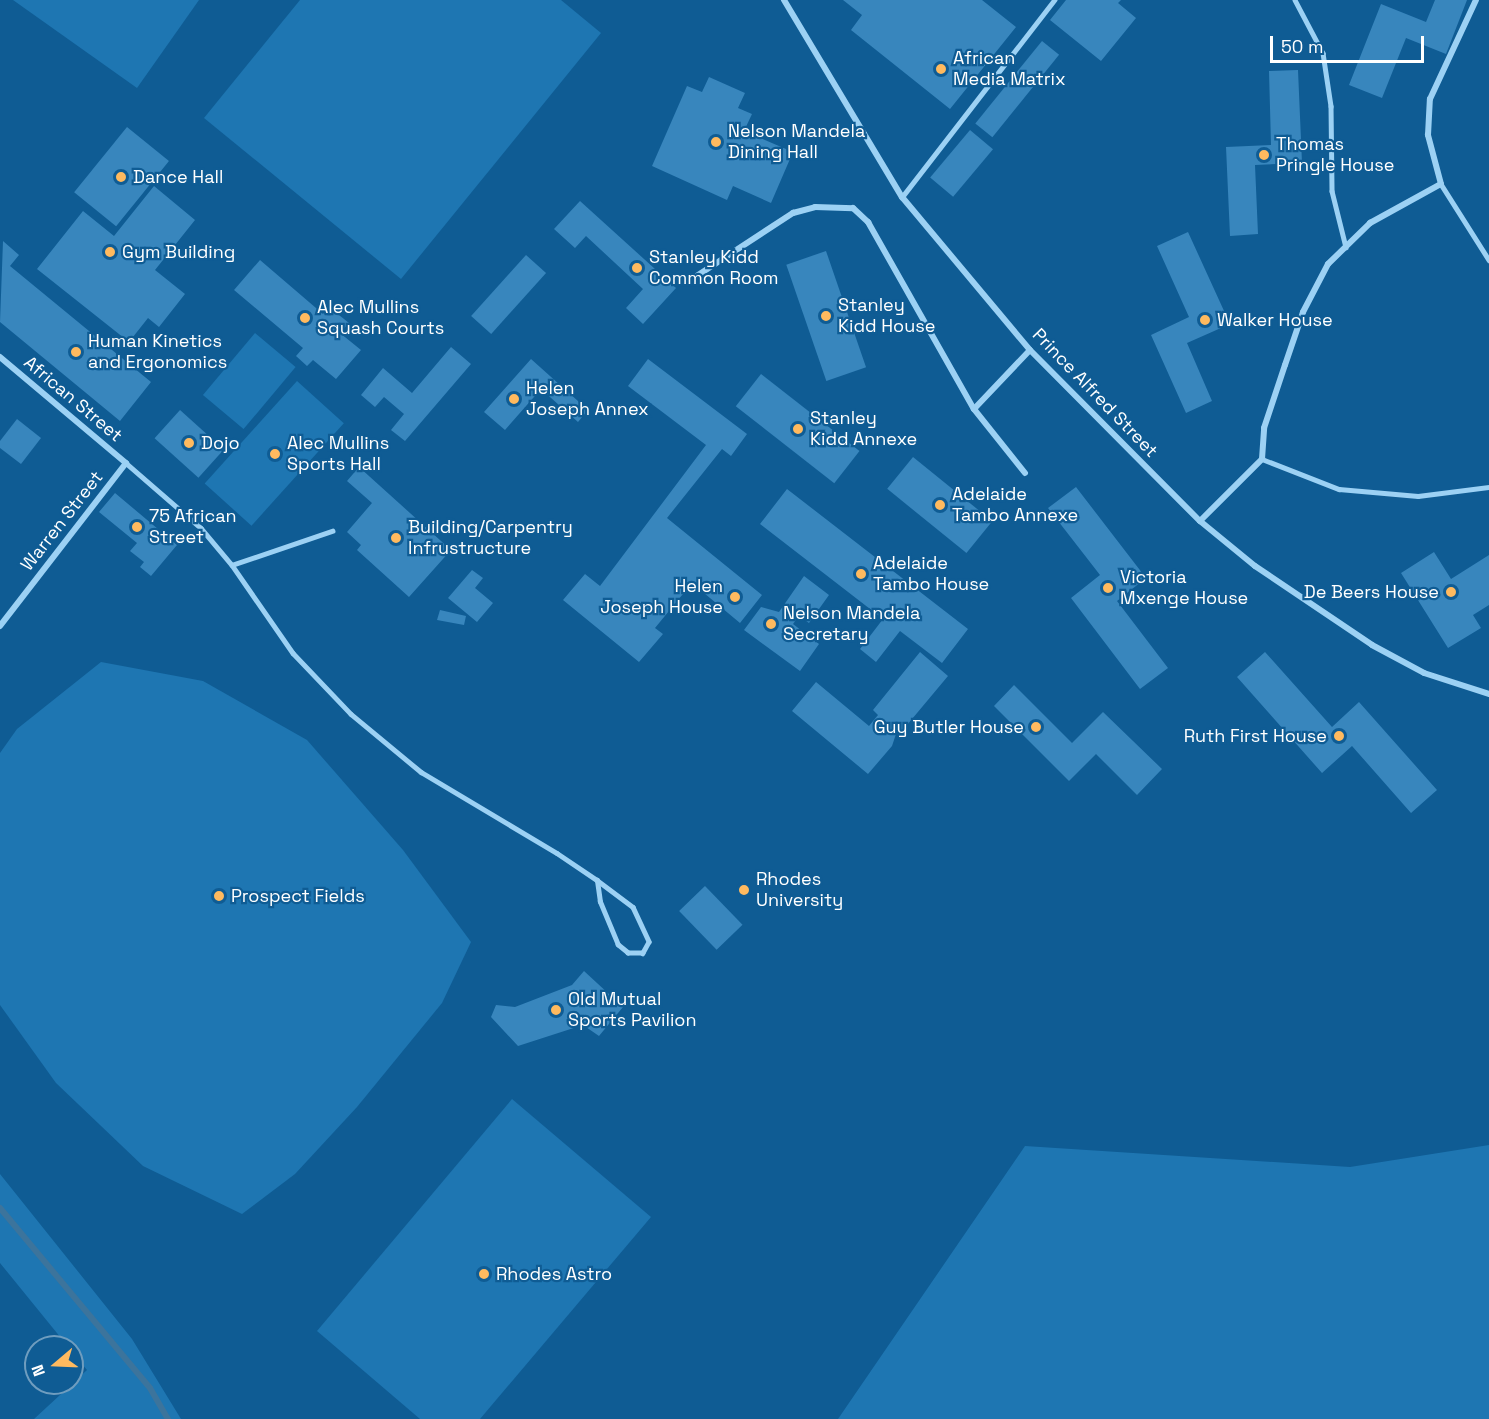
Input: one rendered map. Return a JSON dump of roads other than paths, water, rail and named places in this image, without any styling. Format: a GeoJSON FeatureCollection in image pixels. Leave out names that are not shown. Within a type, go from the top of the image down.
{"type":"FeatureCollection","features":[{"type":"Feature","properties":{"kind":"street","name":"Prince Alfred Street"},"geometry":{"type":"LineString","coordinates":[[784,0],[902,197],[1030,350],[1200,521],[1254,566],[1372,645],[1424,673],[1489,694]]}},
{"type":"Feature","properties":{"kind":"street"},"geometry":{"type":"LineString","coordinates":[[1200,521],[1262,459],[1264,428],[1303,312],[1328,264],[1370,223],[1441,184],[1428,135],[1430,99],[1476,0]]}},
{"type":"Feature","properties":{"kind":"street"},"geometry":{"type":"LineString","coordinates":[[692,279],[793,213],[815,207],[853,208],[868,222],[974,409],[1025,473]]}},
{"type":"Feature","properties":{"kind":"street"},"geometry":{"type":"LineString","coordinates":[[974,409],[1030,350]]}},
{"type":"Feature","properties":{"kind":"street","name":"African Street"},"geometry":{"type":"LineString","coordinates":[[0,357],[126,463]]}},
{"type":"Feature","properties":{"kind":"street","name":"Warren Street"},"geometry":{"type":"LineString","coordinates":[[0,626],[126,463]]}},
{"type":"Feature","properties":{"kind":"lane"},"geometry":{"type":"LineString","coordinates":[[902,197],[1054,0]]}},
{"type":"Feature","properties":{"kind":"lane"},"geometry":{"type":"LineString","coordinates":[[1295,0],[1323,53],[1331,106],[1332,191],[1346,247]]}},
{"type":"Feature","properties":{"kind":"lane"},"geometry":{"type":"LineString","coordinates":[[1441,184],[1489,260]]}},
{"type":"Feature","properties":{"kind":"lane"},"geometry":{"type":"LineString","coordinates":[[1262,459],[1339,489],[1418,496],[1489,487]]}},
{"type":"Feature","properties":{"kind":"lane"},"geometry":{"type":"LineString","coordinates":[[126,463],[201,528],[232,565],[293,653],[321,685],[383,742],[429,778],[597,880],[633,907],[648,942],[643,953],[628,953],[618,945],[600,902],[597,880]]}},
{"type":"Feature","properties":{"kind":"lane"},"geometry":{"type":"LineString","coordinates":[[232,565],[332,531]]}},
{"type":"Feature","properties":{"kind":"waterway"},"geometry":{"type":"LineString","coordinates":[[0,1208],[150,1388],[168,1419]]}},
{"type":"Feature","properties":{"kind":"place","name":"African Media Matrix"},"geometry":{"type":"Point","coordinates":[941,69]}},
{"type":"Feature","properties":{"kind":"place","name":"Nelson Mandela Dining Hall"},"geometry":{"type":"Point","coordinates":[716,142]}},
{"type":"Feature","properties":{"kind":"place","name":"Thomas Pringle House"},"geometry":{"type":"Point","coordinates":[1264,155]}},
{"type":"Feature","properties":{"kind":"place","name":"Dance Hall"},"geometry":{"type":"Point","coordinates":[121,177]}},
{"type":"Feature","properties":{"kind":"place","name":"Gym Building"},"geometry":{"type":"Point","coordinates":[110,252]}},
{"type":"Feature","properties":{"kind":"place","name":"Stanley Kidd Common Room"},"geometry":{"type":"Point","coordinates":[637,268]}},
{"type":"Feature","properties":{"kind":"place","name":"Stanley Kidd House"},"geometry":{"type":"Point","coordinates":[826,316]}},
{"type":"Feature","properties":{"kind":"place","name":"Alec Mullins Squash Courts"},"geometry":{"type":"Point","coordinates":[305,318]}},
{"type":"Feature","properties":{"kind":"place","name":"Walker House"},"geometry":{"type":"Point","coordinates":[1205,320]}},
{"type":"Feature","properties":{"kind":"place","name":"Human Kinetics and Ergonomics"},"geometry":{"type":"Point","coordinates":[76,352]}},
{"type":"Feature","properties":{"kind":"place","name":"Helen Joseph Annex"},"geometry":{"type":"Point","coordinates":[514,399]}},
{"type":"Feature","properties":{"kind":"place","name":"Stanley Kidd Annexe"},"geometry":{"type":"Point","coordinates":[798,429]}},
{"type":"Feature","properties":{"kind":"place","name":"Dojo"},"geometry":{"type":"Point","coordinates":[189,443]}},
{"type":"Feature","properties":{"kind":"place","name":"Alec Mullins Sports Hall"},"geometry":{"type":"Point","coordinates":[275,454]}},
{"type":"Feature","properties":{"kind":"place","name":"Adelaide Tambo Annexe"},"geometry":{"type":"Point","coordinates":[940,505]}},
{"type":"Feature","properties":{"kind":"place","name":"75 African Street"},"geometry":{"type":"Point","coordinates":[137,527]}},
{"type":"Feature","properties":{"kind":"place","name":"Building/Carpentry Infrustructure"},"geometry":{"type":"Point","coordinates":[396,538]}},
{"type":"Feature","properties":{"kind":"place","name":"Adelaide Tambo House"},"geometry":{"type":"Point","coordinates":[861,574]}},
{"type":"Feature","properties":{"kind":"place","name":"Victoria Mxenge House"},"geometry":{"type":"Point","coordinates":[1108,588]}},
{"type":"Feature","properties":{"kind":"place","name":"De Beers House"},"geometry":{"type":"Point","coordinates":[1451,592]}},
{"type":"Feature","properties":{"kind":"place","name":"Helen Joseph House"},"geometry":{"type":"Point","coordinates":[735,597]}},
{"type":"Feature","properties":{"kind":"place","name":"Nelson Mandela Secretary"},"geometry":{"type":"Point","coordinates":[771,624]}},
{"type":"Feature","properties":{"kind":"place","name":"Guy Butler House"},"geometry":{"type":"Point","coordinates":[1036,727]}},
{"type":"Feature","properties":{"kind":"place","name":"Ruth First House"},"geometry":{"type":"Point","coordinates":[1339,736]}},
{"type":"Feature","properties":{"kind":"place","name":"Rhodes University"},"geometry":{"type":"Point","coordinates":[744,890]}},
{"type":"Feature","properties":{"kind":"place","name":"Prospect Fields"},"geometry":{"type":"Point","coordinates":[219,896]}},
{"type":"Feature","properties":{"kind":"place","name":"Old Mutual Sports Pavilion"},"geometry":{"type":"Point","coordinates":[556,1010]}},
{"type":"Feature","properties":{"kind":"place","name":"Rhodes Astro"},"geometry":{"type":"Point","coordinates":[484,1274]}}]}
